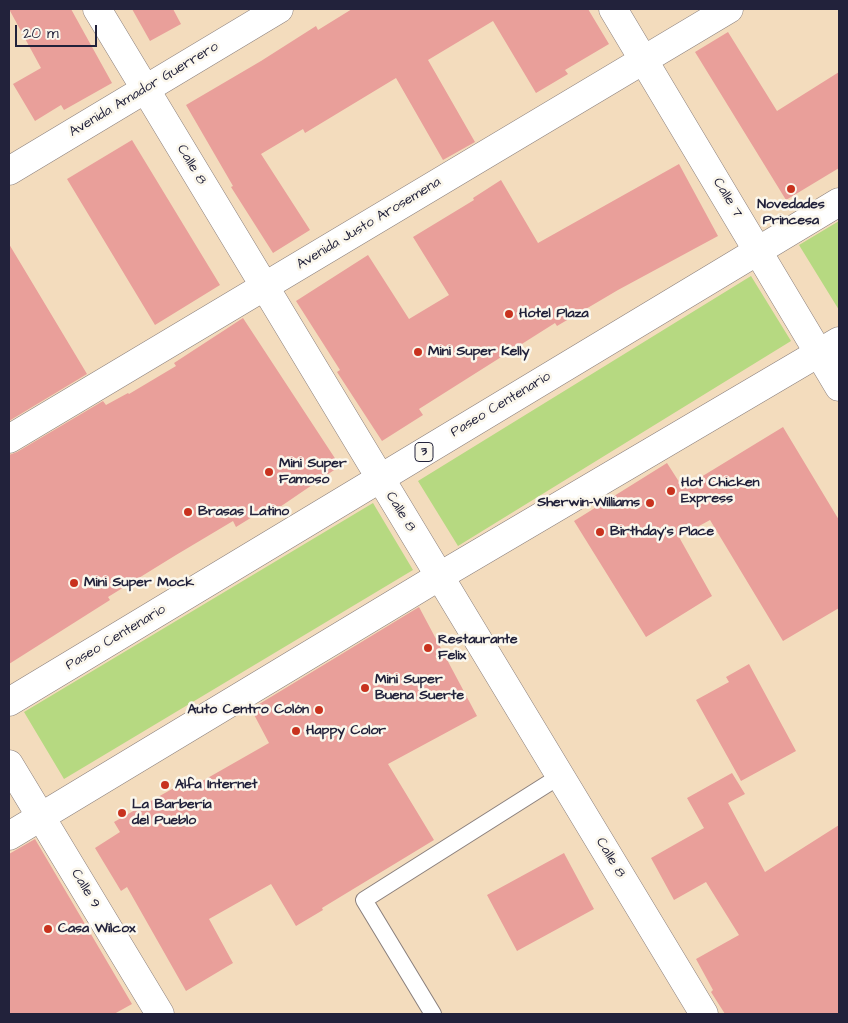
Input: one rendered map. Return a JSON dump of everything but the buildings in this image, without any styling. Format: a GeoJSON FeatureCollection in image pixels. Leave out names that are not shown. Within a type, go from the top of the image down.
{"type":"FeatureCollection","features":[{"type":"Feature","properties":{"kind":"street","name":"Calle 8"},"geometry":{"type":"LineString","coordinates":[[97,9],[704,1014]]}},
{"type":"Feature","properties":{"kind":"street","name":"Avenida Amador Guerrero"},"geometry":{"type":"LineString","coordinates":[[9,171],[279,9]]}},
{"type":"Feature","properties":{"kind":"street","name":"Calle 7"},"geometry":{"type":"LineString","coordinates":[[613,9],[758,250],[829,347],[839,388]]}},
{"type":"Feature","properties":{"kind":"street","name":"Avenida Justo Arosemena"},"geometry":{"type":"LineString","coordinates":[[9,439],[729,9]]}},
{"type":"Feature","properties":{"kind":"street","name":"Paseo Centenario"},"geometry":{"type":"LineString","coordinates":[[9,702],[839,202]]}},
{"type":"Feature","properties":{"kind":"street"},"geometry":{"type":"LineString","coordinates":[[9,836],[440,576],[829,347]]}},
{"type":"Feature","properties":{"kind":"street","name":"Calle 9"},"geometry":{"type":"LineString","coordinates":[[9,764],[160,1014]]}},
{"type":"Feature","properties":{"kind":"lane"},"geometry":{"type":"LineString","coordinates":[[433,1014],[364,900],[560,776]]}},
{"type":"Feature","properties":{"kind":"green space"},"geometry":{"type":"Polygon","coordinates":[[[839,221],[839,310],[799,245],[839,221]]]}},
{"type":"Feature","properties":{"kind":"green space"},"geometry":{"type":"Polygon","coordinates":[[[751,276],[791,341],[458,546],[418,481],[751,276]]]}},
{"type":"Feature","properties":{"kind":"green space"},"geometry":{"type":"Polygon","coordinates":[[[373,503],[413,570],[64,779],[24,712],[373,503]]]}},
{"type":"Feature","properties":{"kind":"place","name":"Novedades Princesa"},"geometry":{"type":"Point","coordinates":[791,189]}},
{"type":"Feature","properties":{"kind":"place","name":"Hotel Plaza"},"geometry":{"type":"Point","coordinates":[509,314]}},
{"type":"Feature","properties":{"kind":"place","name":"Mini Super Kelly"},"geometry":{"type":"Point","coordinates":[418,352]}},
{"type":"Feature","properties":{"kind":"place","name":"Mini Super Famoso"},"geometry":{"type":"Point","coordinates":[269,472]}},
{"type":"Feature","properties":{"kind":"place","name":"Hot Chicken Express"},"geometry":{"type":"Point","coordinates":[671,491]}},
{"type":"Feature","properties":{"kind":"place","name":"Sherwin-Williams"},"geometry":{"type":"Point","coordinates":[650,503]}},
{"type":"Feature","properties":{"kind":"place","name":"Brasas Latino"},"geometry":{"type":"Point","coordinates":[188,512]}},
{"type":"Feature","properties":{"kind":"place","name":"Birthday's Place"},"geometry":{"type":"Point","coordinates":[600,532]}},
{"type":"Feature","properties":{"kind":"place","name":"Mini Super Mock"},"geometry":{"type":"Point","coordinates":[74,583]}},
{"type":"Feature","properties":{"kind":"place","name":"Restaurante Felix"},"geometry":{"type":"Point","coordinates":[428,648]}},
{"type":"Feature","properties":{"kind":"place","name":"Mini Super Buena Suerte"},"geometry":{"type":"Point","coordinates":[365,688]}},
{"type":"Feature","properties":{"kind":"place","name":"Auto Centro Colón"},"geometry":{"type":"Point","coordinates":[319,710]}},
{"type":"Feature","properties":{"kind":"place","name":"Happy Color"},"geometry":{"type":"Point","coordinates":[296,731]}},
{"type":"Feature","properties":{"kind":"place","name":"Alfa Internet"},"geometry":{"type":"Point","coordinates":[165,785]}},
{"type":"Feature","properties":{"kind":"place","name":"La Barbería del Pueblo"},"geometry":{"type":"Point","coordinates":[122,813]}},
{"type":"Feature","properties":{"kind":"place","name":"Casa Wilcox"},"geometry":{"type":"Point","coordinates":[48,929]}}]}
